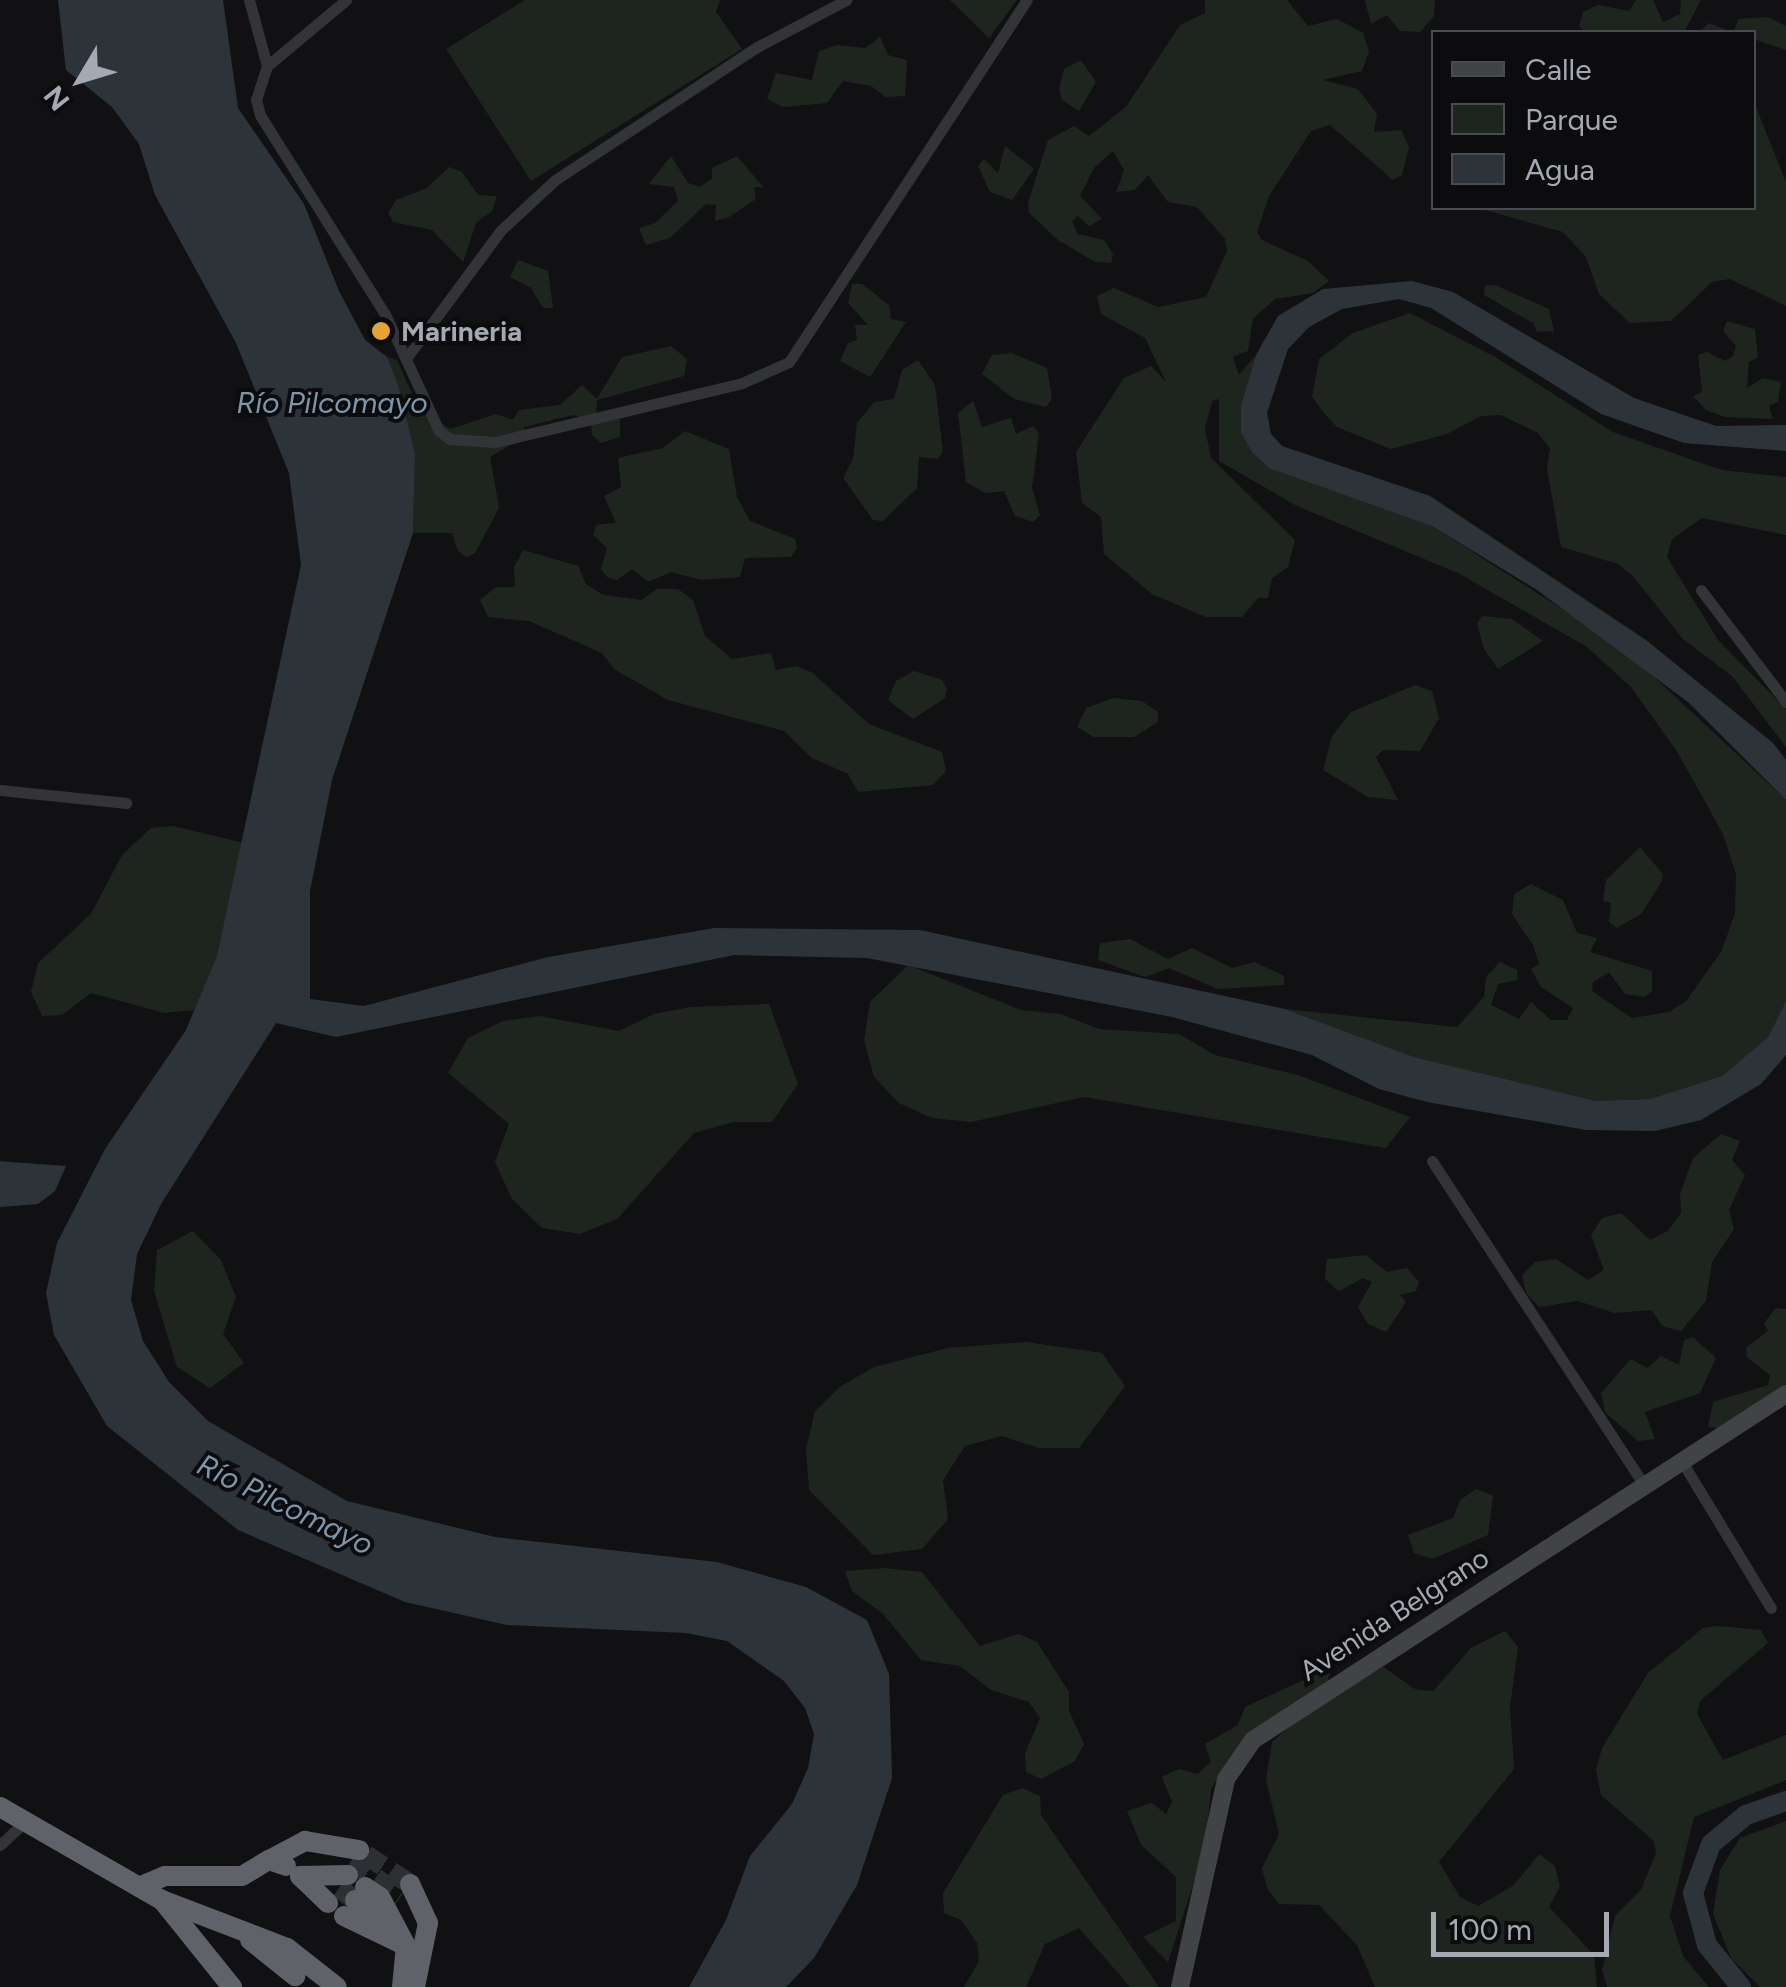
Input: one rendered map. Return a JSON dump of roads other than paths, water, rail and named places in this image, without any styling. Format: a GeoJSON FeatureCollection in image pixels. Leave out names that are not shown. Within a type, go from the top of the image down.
{"type":"FeatureCollection","features":[{"type":"Feature","properties":{"kind":"highway"},"geometry":{"type":"LineString","coordinates":[[0,1807],[162,1900],[286,1948],[337,1987]]}},
{"type":"Feature","properties":{"kind":"highway"},"geometry":{"type":"LineString","coordinates":[[285,1868],[306,1841],[406,1946]]}},
{"type":"Feature","properties":{"kind":"highway"},"geometry":{"type":"LineString","coordinates":[[139,1887],[165,1876],[242,1876],[285,1868],[347,1885],[380,1898],[406,1946],[402,1987]]}},
{"type":"Feature","properties":{"kind":"highway"},"geometry":{"type":"LineString","coordinates":[[285,1868],[347,1885]]}},
{"type":"Feature","properties":{"kind":"highway"},"geometry":{"type":"LineString","coordinates":[[406,1890],[423,1908],[428,1934],[415,1987]]}},
{"type":"Feature","properties":{"kind":"highway"},"geometry":{"type":"LineString","coordinates":[[162,1900],[232,1987]]}},
{"type":"Feature","properties":{"kind":"highway"},"geometry":{"type":"LineString","coordinates":[[234,1927],[295,1976]]}},
{"type":"Feature","properties":{"kind":"street"},"geometry":{"type":"LineString","coordinates":[[249,0],[267,66]]}},
{"type":"Feature","properties":{"kind":"street"},"geometry":{"type":"LineString","coordinates":[[346,0],[267,66],[256,99],[260,115],[406,358],[439,431],[465,441],[495,442],[776,371],[806,344],[1027,0]]}},
{"type":"Feature","properties":{"kind":"street"},"geometry":{"type":"LineString","coordinates":[[406,358],[501,230],[555,180],[757,47],[846,0]]}},
{"type":"Feature","properties":{"kind":"street"},"geometry":{"type":"LineString","coordinates":[[1701,590],[1786,702]]}},
{"type":"Feature","properties":{"kind":"street"},"geometry":{"type":"LineString","coordinates":[[0,790],[126,803]]}},
{"type":"Feature","properties":{"kind":"street"},"geometry":{"type":"LineString","coordinates":[[1432,1161],[1642,1484]]}},
{"type":"Feature","properties":{"kind":"street","name":"Avenida Belgrano"},"geometry":{"type":"LineString","coordinates":[[1180,1987],[1226,1779],[1237,1756],[1268,1729],[1786,1394]]}},
{"type":"Feature","properties":{"kind":"street"},"geometry":{"type":"LineString","coordinates":[[1680,1460],[1770,1608]]}},
{"type":"Feature","properties":{"kind":"street"},"geometry":{"type":"LineString","coordinates":[[0,1845],[27,1820]]}},
{"type":"Feature","properties":{"kind":"water","name":"Río Pilcomayo"},"geometry":{"type":"Polygon","coordinates":[[[58,0],[223,0],[238,108],[304,204],[339,291],[365,340],[387,357],[398,385],[415,454],[413,533],[332,780],[310,891],[310,999],[364,1006],[548,957],[714,928],[920,930],[1285,1009],[1414,1057],[1596,1101],[1650,1099],[1722,1076],[1768,1037],[1786,1001],[1786,1055],[1761,1084],[1701,1120],[1655,1131],[1586,1130],[1427,1102],[1379,1089],[1312,1055],[1172,1017],[867,958],[734,955],[336,1037],[276,1023],[161,1204],[137,1254],[131,1300],[143,1341],[169,1382],[208,1421],[347,1501],[495,1537],[717,1562],[806,1587],[867,1620],[889,1674],[892,1778],[857,1885],[814,1958],[786,1987],[689,1987],[726,1920],[750,1856],[792,1804],[808,1768],[814,1734],[805,1708],[784,1681],[727,1641],[686,1633],[507,1625],[405,1602],[238,1530],[107,1426],[54,1335],[46,1293],[57,1243],[105,1149],[186,1030],[217,956],[301,565],[289,473],[236,343],[155,195],[139,144],[112,107],[66,70],[58,0]]]}},
{"type":"Feature","properties":{"kind":"water"},"geometry":{"type":"Polygon","coordinates":[[[1412,281],[1453,292],[1634,398],[1716,426],[1786,425],[1786,451],[1684,443],[1601,414],[1431,308],[1399,299],[1342,309],[1309,327],[1288,349],[1267,413],[1271,434],[1282,446],[1430,496],[1646,640],[1773,743],[1786,760],[1786,800],[1688,702],[1537,590],[1432,526],[1269,468],[1252,452],[1241,432],[1241,405],[1256,355],[1278,316],[1323,289],[1412,281]]]}},
{"type":"Feature","properties":{"kind":"water"},"geometry":{"type":"Polygon","coordinates":[[[0,1161],[66,1166],[55,1191],[38,1204],[0,1207],[0,1161]]]}},
{"type":"Feature","properties":{"kind":"waterway"},"geometry":{"type":"LineString","coordinates":[[1741,1987],[1707,1945],[1693,1893],[1711,1844],[1746,1815],[1786,1801]]}},
{"type":"Feature","properties":{"kind":"tunnel"},"geometry":{"type":"LineString","coordinates":[[366,1855],[410,1884]]}},
{"type":"Feature","properties":{"kind":"tunnel"},"geometry":{"type":"LineString","coordinates":[[351,1861],[401,1896]]}},
{"type":"Feature","properties":{"kind":"tunnel"},"geometry":{"type":"LineString","coordinates":[[339,1888],[355,1900]]}},
{"type":"Feature","properties":{"kind":"place","name":"Marineria"},"geometry":{"type":"Point","coordinates":[381,331]}}]}
